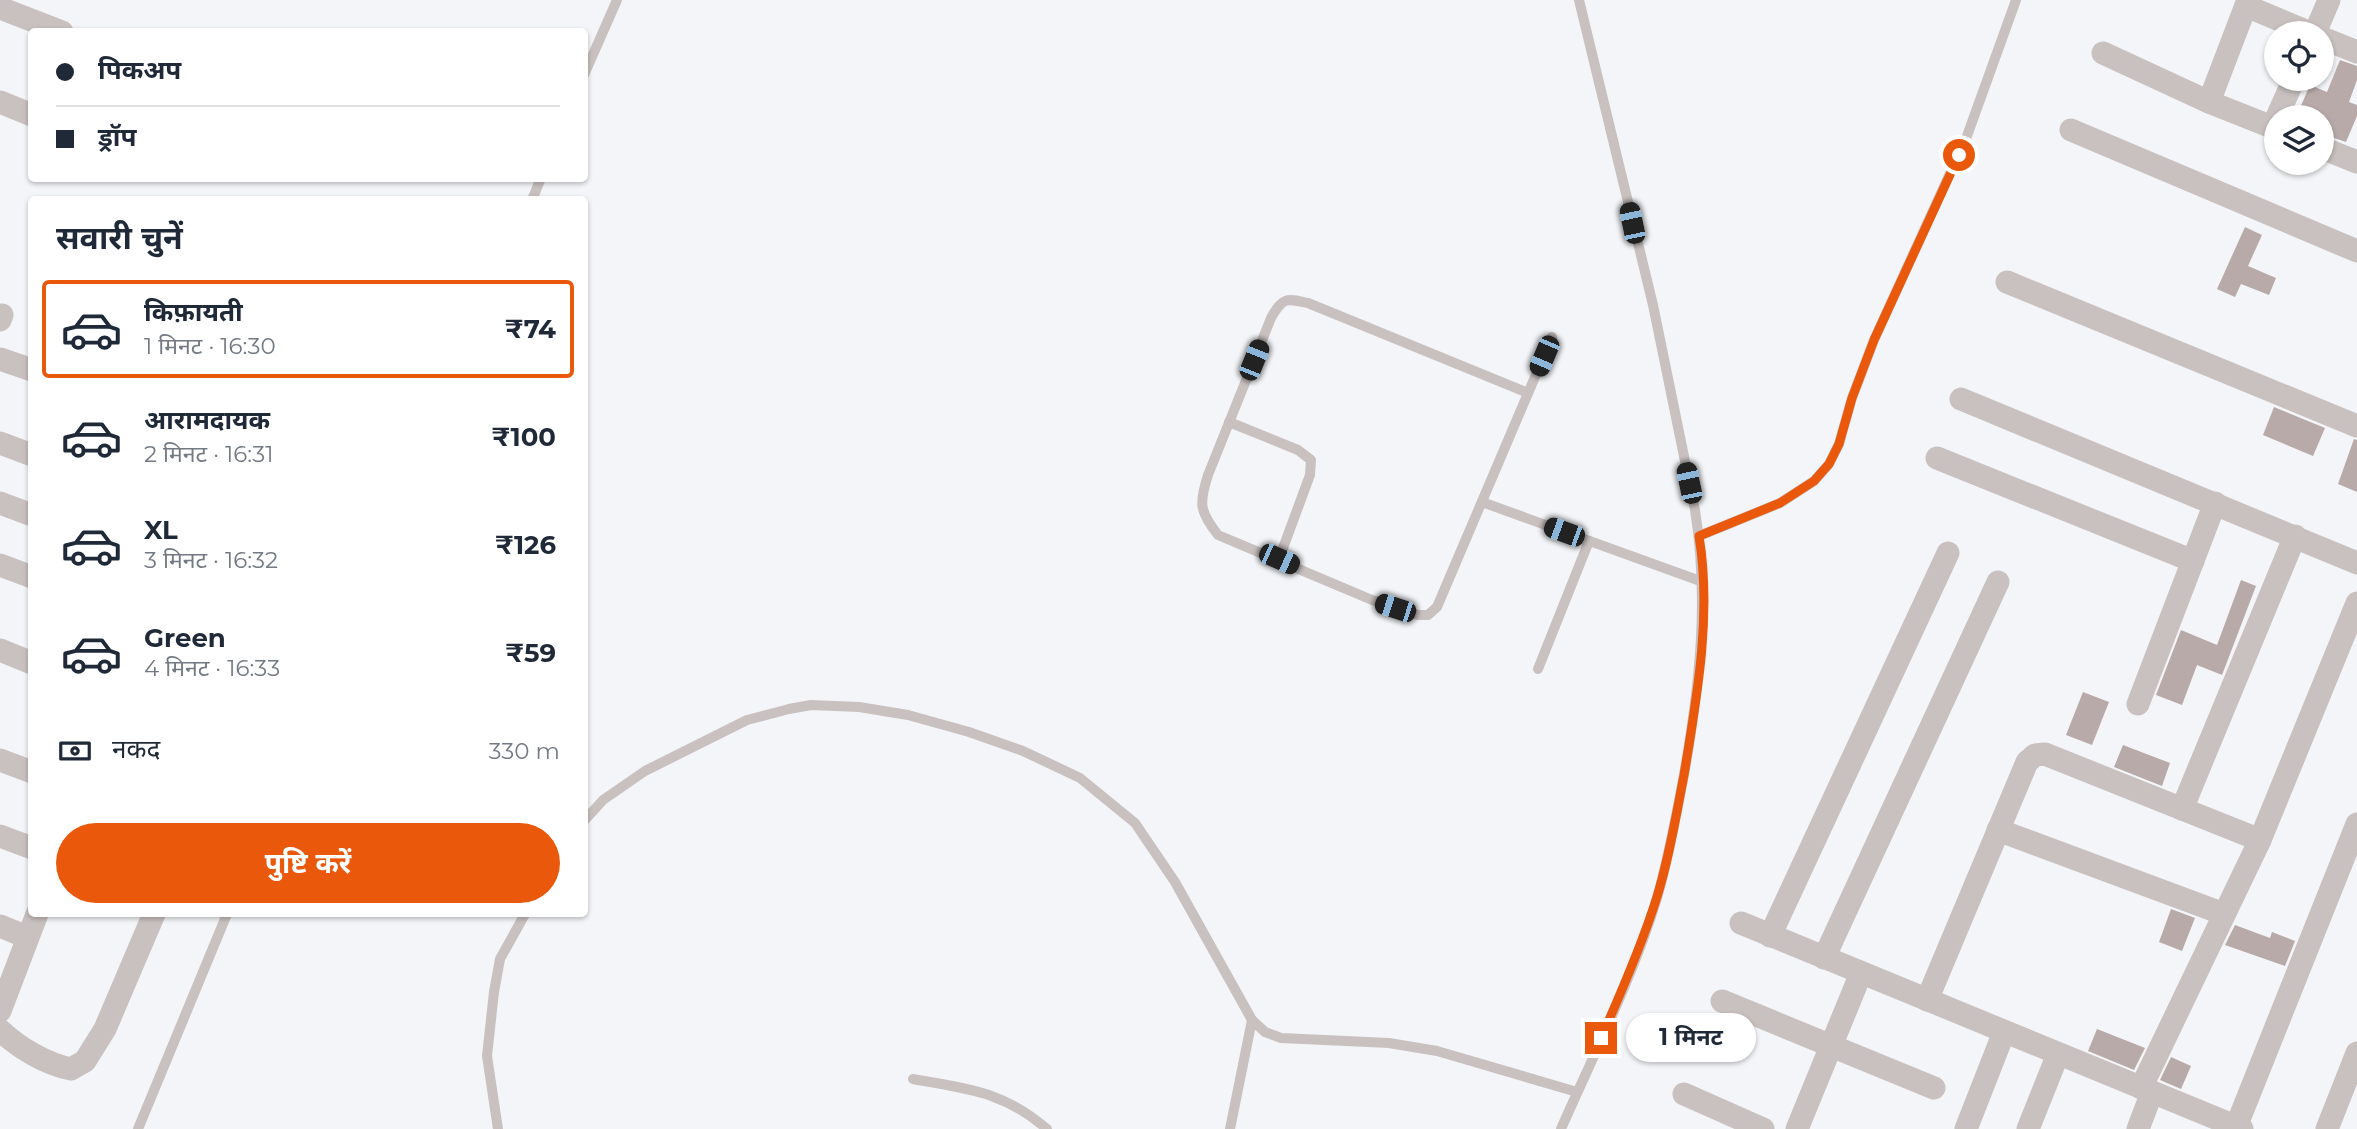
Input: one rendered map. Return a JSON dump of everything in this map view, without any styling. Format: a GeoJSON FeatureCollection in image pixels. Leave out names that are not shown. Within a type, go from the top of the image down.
{"type":"FeatureCollection","features":[{"type":"Feature","properties":{"kind":"street"},"geometry":{"type":"LineString","coordinates":[[2319,21],[2329,0]]}},
{"type":"Feature","properties":{"kind":"street"},"geometry":{"type":"LineString","coordinates":[[2209,102],[2247,3],[2287,21]]}},
{"type":"Feature","properties":{"kind":"street"},"geometry":{"type":"LineString","coordinates":[[0,8],[52,28]]}},
{"type":"Feature","properties":{"kind":"street"},"geometry":{"type":"LineString","coordinates":[[2334,43],[2357,52]]}},
{"type":"Feature","properties":{"kind":"street"},"geometry":{"type":"LineString","coordinates":[[2103,53],[2209,102],[2264,119]]}},
{"type":"Feature","properties":{"kind":"street"},"geometry":{"type":"LineString","coordinates":[[0,102],[28,113]]}},
{"type":"Feature","properties":{"kind":"street"},"geometry":{"type":"LineString","coordinates":[[2071,130],[2357,251]]}},
{"type":"Feature","properties":{"kind":"street"},"geometry":{"type":"LineString","coordinates":[[2334,153],[2357,162]]}},
{"type":"Feature","properties":{"kind":"street"},"geometry":{"type":"LineString","coordinates":[[2007,282],[2357,426]]}},
{"type":"Feature","properties":{"kind":"street"},"geometry":{"type":"LineString","coordinates":[[0,359],[28,369]]}},
{"type":"Feature","properties":{"kind":"street"},"geometry":{"type":"LineString","coordinates":[[1961,399],[2357,563]]}},
{"type":"Feature","properties":{"kind":"street"},"geometry":{"type":"LineString","coordinates":[[0,443],[28,454]]}},
{"type":"Feature","properties":{"kind":"street"},"geometry":{"type":"LineString","coordinates":[[1937,458],[2193,561]]}},
{"type":"Feature","properties":{"kind":"street"},"geometry":{"type":"LineString","coordinates":[[0,503],[28,514]]}},
{"type":"Feature","properties":{"kind":"street"},"geometry":{"type":"LineString","coordinates":[[2138,704],[2215,503]]}},
{"type":"Feature","properties":{"kind":"street"},"geometry":{"type":"LineString","coordinates":[[2182,809],[2295,536]]}},
{"type":"Feature","properties":{"kind":"street"},"geometry":{"type":"LineString","coordinates":[[1770,936],[1948,553]]}},
{"type":"Feature","properties":{"kind":"street"},"geometry":{"type":"LineString","coordinates":[[0,565],[28,576]]}},
{"type":"Feature","properties":{"kind":"street"},"geometry":{"type":"LineString","coordinates":[[1824,958],[1998,582]]}},
{"type":"Feature","properties":{"kind":"street"},"geometry":{"type":"LineString","coordinates":[[2138,1129],[2147,1090],[2350,638],[2357,603]]}},
{"type":"Feature","properties":{"kind":"street"},"geometry":{"type":"LineString","coordinates":[[0,650],[28,661]]}},
{"type":"Feature","properties":{"kind":"street"},"geometry":{"type":"LineString","coordinates":[[1927,1000],[2027,762],[2035,755],[2045,754],[2260,840]]}},
{"type":"Feature","properties":{"kind":"street"},"geometry":{"type":"LineString","coordinates":[[0,760],[28,770]]}},
{"type":"Feature","properties":{"kind":"street"},"geometry":{"type":"LineString","coordinates":[[1741,923],[2147,1090],[2204,1122],[2239,1128],[2357,825]]}},
{"type":"Feature","properties":{"kind":"street"},"geometry":{"type":"LineString","coordinates":[[1998,830],[2224,914]]}},
{"type":"Feature","properties":{"kind":"street"},"geometry":{"type":"LineString","coordinates":[[0,836],[28,846]]}},
{"type":"Feature","properties":{"kind":"street"},"geometry":{"type":"LineString","coordinates":[[0,1011],[36,917]]}},
{"type":"Feature","properties":{"kind":"street"},"geometry":{"type":"LineString","coordinates":[[0,1030],[8,1038],[54,1066],[71,1069],[85,1061],[105,1029],[154,917]]}},
{"type":"Feature","properties":{"kind":"street"},"geometry":{"type":"LineString","coordinates":[[0,926],[27,937]]}},
{"type":"Feature","properties":{"kind":"street"},"geometry":{"type":"LineString","coordinates":[[1797,1129],[1861,973]]}},
{"type":"Feature","properties":{"kind":"street"},"geometry":{"type":"LineString","coordinates":[[1722,1001],[1934,1088]]}},
{"type":"Feature","properties":{"kind":"street"},"geometry":{"type":"LineString","coordinates":[[1966,1129],[2004,1032]]}},
{"type":"Feature","properties":{"kind":"street"},"geometry":{"type":"LineString","coordinates":[[2327,1129],[2357,1053]]}},
{"type":"Feature","properties":{"kind":"street"},"geometry":{"type":"LineString","coordinates":[[2028,1129],[2058,1054]]}},
{"type":"Feature","properties":{"kind":"street"},"geometry":{"type":"LineString","coordinates":[[1684,1094],[1763,1129]]}},
{"type":"Feature","properties":{"kind":"lane"},"geometry":{"type":"LineString","coordinates":[[588,66],[617,0]]}},
{"type":"Feature","properties":{"kind":"lane"},"geometry":{"type":"LineString","coordinates":[[1561,1129],[1622,989],[1656,899],[1676,816],[1695,709],[1703,624],[1699,536],[1653,305],[1578,0]]}},
{"type":"Feature","properties":{"kind":"lane"},"geometry":{"type":"LineString","coordinates":[[1699,536],[1780,503],[1814,481],[1829,464],[1839,444],[1852,398],[1874,340],[1967,136],[2016,0]]}},
{"type":"Feature","properties":{"kind":"lane"},"geometry":{"type":"LineString","coordinates":[[1528,393],[1308,303],[1289,299],[1279,304],[1271,318],[1229,422],[1201,498],[1207,520],[1218,535],[1372,600],[1418,615],[1428,615],[1437,607],[1552,337]]}},
{"type":"Feature","properties":{"kind":"lane"},"geometry":{"type":"LineString","coordinates":[[1229,422],[1298,450],[1311,460],[1310,475],[1279,559]]}},
{"type":"Feature","properties":{"kind":"lane"},"geometry":{"type":"LineString","coordinates":[[1482,502],[1703,582]]}},
{"type":"Feature","properties":{"kind":"lane"},"geometry":{"type":"LineString","coordinates":[[1538,669],[1589,541]]}},
{"type":"Feature","properties":{"kind":"lane"},"geometry":{"type":"LineString","coordinates":[[588,817],[603,800],[645,771],[747,720],[811,705],[859,707],[908,715],[1023,751],[1080,778],[1135,823],[1175,882],[1252,1020],[1265,1032],[1281,1038],[1389,1043],[1437,1051],[1577,1092]]}},
{"type":"Feature","properties":{"kind":"lane"},"geometry":{"type":"LineString","coordinates":[[138,1129],[226,917]]}},
{"type":"Feature","properties":{"kind":"lane"},"geometry":{"type":"LineString","coordinates":[[498,1129],[487,1056],[494,992],[499,960],[523,917]]}},
{"type":"Feature","properties":{"kind":"lane"},"geometry":{"type":"LineString","coordinates":[[1230,1129],[1252,1020]]}},
{"type":"Feature","properties":{"kind":"lane"},"geometry":{"type":"LineString","coordinates":[[914,1079],[998,1096],[1031,1115],[1047,1129]]}},
{"type":"Feature","properties":{"kind":"building"},"geometry":{"type":"Polygon","coordinates":[[[2340,60],[2357,66],[2357,80],[2349,102],[2357,105],[2357,116],[2346,142],[2334,138],[2334,105],[2301,105],[2307,91],[2334,91],[2334,75],[2340,60]]]}},
{"type":"Feature","properties":{"kind":"building"},"geometry":{"type":"Polygon","coordinates":[[[2245,227],[2262,235],[2248,266],[2276,278],[2269,295],[2241,284],[2235,297],[2217,289],[2245,227]]]}},
{"type":"Feature","properties":{"kind":"building"},"geometry":{"type":"Polygon","coordinates":[[[2274,407],[2325,428],[2313,456],[2263,435],[2274,407]]]}},
{"type":"Feature","properties":{"kind":"building"},"geometry":{"type":"Polygon","coordinates":[[[2354,439],[2357,440],[2357,492],[2338,484],[2354,439]]]}},
{"type":"Feature","properties":{"kind":"building"},"geometry":{"type":"Polygon","coordinates":[[[2241,580],[2256,586],[2222,675],[2197,665],[2182,705],[2156,695],[2181,630],[2217,645],[2241,580]]]}},
{"type":"Feature","properties":{"kind":"building"},"geometry":{"type":"Polygon","coordinates":[[[2083,692],[2109,702],[2092,745],[2066,735],[2083,692]]]}},
{"type":"Feature","properties":{"kind":"building"},"geometry":{"type":"Polygon","coordinates":[[[2123,745],[2170,763],[2162,786],[2114,767],[2123,745]]]}},
{"type":"Feature","properties":{"kind":"building"},"geometry":{"type":"Polygon","coordinates":[[[2171,909],[2195,918],[2182,951],[2159,942],[2171,909]]]}},
{"type":"Feature","properties":{"kind":"building"},"geometry":{"type":"Polygon","coordinates":[[[2235,925],[2270,938],[2272,932],[2295,941],[2285,966],[2225,945],[2235,925]]]}},
{"type":"Feature","properties":{"kind":"building"},"geometry":{"type":"Polygon","coordinates":[[[2097,1029],[2145,1048],[2134,1070],[2088,1051],[2097,1029]]]}},
{"type":"Feature","properties":{"kind":"building"},"geometry":{"type":"Polygon","coordinates":[[[2171,1057],[2191,1066],[2181,1089],[2160,1080],[2171,1057]]]}},
{"type":"Feature","properties":{"kind":"route"},"geometry":{"type":"LineString","coordinates":[[1601,1038],[1656,899],[1676,816],[1695,709],[1703,624],[1699,536],[1780,503],[1814,481],[1829,464],[1839,444],[1852,398],[1874,340],[1959,155]]}}]}
